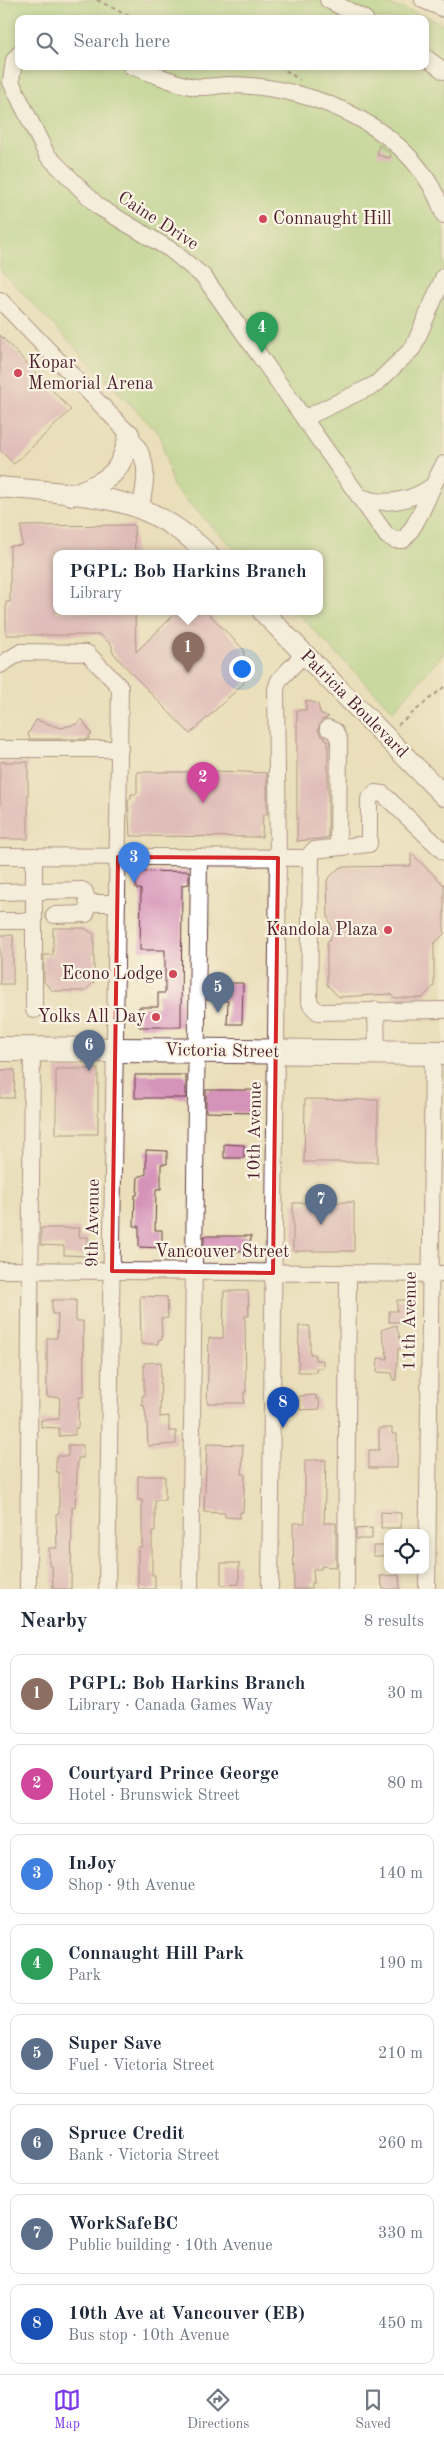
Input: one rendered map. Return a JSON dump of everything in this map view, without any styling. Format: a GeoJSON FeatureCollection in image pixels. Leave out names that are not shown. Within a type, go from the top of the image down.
{"type":"FeatureCollection","features":[{"type":"Feature","properties":{"kind":"highway","name":"Victoria Street"},"geometry":{"type":"LineString","coordinates":[[0,1048],[439,1053]]}},
{"type":"Feature","properties":{"kind":"main road"},"geometry":{"type":"LineString","coordinates":[[72,495],[114,473],[125,455],[129,434]]}},
{"type":"Feature","properties":{"kind":"main road"},"geometry":{"type":"LineString","coordinates":[[0,487],[113,501],[141,509],[173,527],[203,550]]}},
{"type":"Feature","properties":{"kind":"main road","name":"Patricia Boulevard"},"geometry":{"type":"LineString","coordinates":[[266,615],[444,796]]}},
{"type":"Feature","properties":{"kind":"street"},"geometry":{"type":"LineString","coordinates":[[328,0],[357,15]]}},
{"type":"Feature","properties":{"kind":"street"},"geometry":{"type":"LineString","coordinates":[[424,0],[444,8]]}},
{"type":"Feature","properties":{"kind":"street","name":"Caine Drive"},"geometry":{"type":"LineString","coordinates":[[15,59],[11,82],[47,155],[99,207],[171,250],[204,277],[387,536],[395,540],[403,540],[411,532],[431,487],[444,464]]}},
{"type":"Feature","properties":{"kind":"street"},"geometry":{"type":"LineString","coordinates":[[429,60],[444,71]]}},
{"type":"Feature","properties":{"kind":"street"},"geometry":{"type":"LineString","coordinates":[[143,70],[196,87],[234,85],[294,92],[357,116],[400,147],[413,160],[438,198],[444,215]]}},
{"type":"Feature","properties":{"kind":"street"},"geometry":{"type":"LineString","coordinates":[[305,418],[376,384],[413,348],[444,276]]}},
{"type":"Feature","properties":{"kind":"street"},"geometry":{"type":"LineString","coordinates":[[0,300],[129,434],[142,451],[147,470],[141,509]]}},
{"type":"Feature","properties":{"kind":"street"},"geometry":{"type":"LineString","coordinates":[[359,496],[379,502],[412,498],[431,487]]}},
{"type":"Feature","properties":{"kind":"street","name":"9th Avenue"},"geometry":{"type":"LineString","coordinates":[[1,660],[20,652],[87,654],[120,687],[108,1589]]}},
{"type":"Feature","properties":{"kind":"street","name":"10th Avenue"},"geometry":{"type":"LineString","coordinates":[[270,1589],[278,858],[278,728],[276,689],[279,680],[304,654]]}},
{"type":"Feature","properties":{"kind":"street"},"geometry":{"type":"LineString","coordinates":[[328,728],[335,731],[339,740],[338,847]]}},
{"type":"Feature","properties":{"kind":"street"},"geometry":{"type":"LineString","coordinates":[[0,749],[120,749]]}},
{"type":"Feature","properties":{"kind":"street"},"geometry":{"type":"LineString","coordinates":[[444,852],[383,794],[375,793],[369,799],[369,844],[318,848],[311,853],[309,1000],[318,1012],[444,1010]]}},
{"type":"Feature","properties":{"kind":"street"},"geometry":{"type":"LineString","coordinates":[[0,856],[311,858]]}},
{"type":"Feature","properties":{"kind":"street"},"geometry":{"type":"LineString","coordinates":[[34,856],[34,1010]]}},
{"type":"Feature","properties":{"kind":"street"},"geometry":{"type":"LineString","coordinates":[[190,1589],[199,857]]}},
{"type":"Feature","properties":{"kind":"street"},"geometry":{"type":"LineString","coordinates":[[0,892],[82,890],[88,896],[86,914],[54,915]]}},
{"type":"Feature","properties":{"kind":"street"},"geometry":{"type":"LineString","coordinates":[[88,903],[117,903]]}},
{"type":"Feature","properties":{"kind":"street"},"geometry":{"type":"LineString","coordinates":[[0,921],[34,921]]}},
{"type":"Feature","properties":{"kind":"street"},"geometry":{"type":"LineString","coordinates":[[376,1010],[377,1052]]}},
{"type":"Feature","properties":{"kind":"street"},"geometry":{"type":"LineString","coordinates":[[28,1589],[32,1049]]}},
{"type":"Feature","properties":{"kind":"street","name":"11th Avenue"},"geometry":{"type":"LineString","coordinates":[[427,1589],[438,1274],[439,1053]]}},
{"type":"Feature","properties":{"kind":"street","name":"Vancouver Street"},"geometry":{"type":"LineString","coordinates":[[0,1270],[438,1274]]}},
{"type":"Feature","properties":{"kind":"street"},"geometry":{"type":"LineString","coordinates":[[346,1589],[348,1274]]}},
{"type":"Feature","properties":{"kind":"path"},"geometry":{"type":"LineString","coordinates":[[97,0],[127,15]]}},
{"type":"Feature","properties":{"kind":"path"},"geometry":{"type":"LineString","coordinates":[[385,736],[444,687]]}},
{"type":"Feature","properties":{"kind":"highlighted area"},"geometry":{"type":"Polygon","coordinates":[[[118,857],[278,858],[273,1273],[112,1271],[118,857]]]}},
{"type":"Feature","properties":{"kind":"green space"},"geometry":{"type":"Polygon","coordinates":[[[0,0],[374,0],[422,15],[15,15],[15,70],[429,70],[429,18],[444,25],[444,653],[393,711],[299,615],[323,615],[323,550],[235,550],[173,487],[160,435],[0,270],[0,0]]]}},
{"type":"Feature","properties":{"kind":"building"},"geometry":{"type":"Polygon","coordinates":[[[379,145],[391,154],[390,158],[377,155],[379,145]]]}},
{"type":"Feature","properties":{"kind":"building","name":"Kopar Memorial Arena"},"geometry":{"type":"Polygon","coordinates":[[[0,335],[71,410],[14,464],[0,450],[0,335]]]}},
{"type":"Feature","properties":{"kind":"building"},"geometry":{"type":"Polygon","coordinates":[[[134,525],[135,550],[53,550],[53,615],[135,615],[136,652],[174,615],[210,615],[244,650],[244,683],[190,734],[121,662],[112,651],[112,645],[100,635],[6,635],[6,602],[10,602],[10,546],[22,545],[21,526],[134,525]]]}},
{"type":"Feature","properties":{"kind":"building"},"geometry":{"type":"Polygon","coordinates":[[[306,700],[318,704],[320,713],[329,717],[322,720],[318,729],[320,734],[328,741],[328,838],[297,841],[297,710],[306,710],[306,700]]]}},
{"type":"Feature","properties":{"kind":"building"},"geometry":{"type":"Polygon","coordinates":[[[82,719],[92,735],[89,735],[89,739],[30,739],[28,734],[36,720],[61,728],[76,724],[82,719]]]}},
{"type":"Feature","properties":{"kind":"building"},"geometry":{"type":"Polygon","coordinates":[[[0,762],[28,762],[28,839],[0,839],[0,762]]]}},
{"type":"Feature","properties":{"kind":"building"},"geometry":{"type":"Polygon","coordinates":[[[193,770],[267,773],[267,814],[263,814],[262,837],[130,836],[128,799],[131,799],[131,794],[137,794],[137,772],[193,772],[193,770]]]}},
{"type":"Feature","properties":{"kind":"building","name":"Kandola Plaza"},"geometry":{"type":"Polygon","coordinates":[[[411,853],[444,885],[444,934],[434,944],[434,986],[422,998],[395,998],[391,994],[339,997],[327,985],[327,942],[331,938],[331,924],[328,918],[327,880],[340,867],[411,866],[411,853]]]}},
{"type":"Feature","properties":{"kind":"building"},"geometry":{"type":"Polygon","coordinates":[[[189,871],[189,884],[182,885],[181,1027],[139,1027],[139,1007],[158,1007],[158,993],[165,993],[165,950],[140,950],[141,889],[136,889],[136,872],[189,871]]]}},
{"type":"Feature","properties":{"kind":"building"},"geometry":{"type":"Polygon","coordinates":[[[53,928],[84,928],[94,934],[94,982],[85,991],[53,991],[44,982],[44,955],[53,955],[53,928]]]}},
{"type":"Feature","properties":{"kind":"building"},"geometry":{"type":"Polygon","coordinates":[[[0,935],[13,935],[13,984],[0,984],[0,935]]]}},
{"type":"Feature","properties":{"kind":"building"},"geometry":{"type":"Polygon","coordinates":[[[207,983],[243,983],[242,1024],[227,1024],[228,1001],[207,1000],[207,983]]]}},
{"type":"Feature","properties":{"kind":"building"},"geometry":{"type":"Polygon","coordinates":[[[56,1069],[98,1069],[98,1134],[56,1134],[56,1069]]]}},
{"type":"Feature","properties":{"kind":"building"},"geometry":{"type":"Polygon","coordinates":[[[0,1070],[15,1070],[14,1098],[0,1098],[0,1070]]]}},
{"type":"Feature","properties":{"kind":"building"},"geometry":{"type":"Polygon","coordinates":[[[135,1075],[186,1075],[186,1098],[135,1098],[135,1075]]]}},
{"type":"Feature","properties":{"kind":"building"},"geometry":{"type":"Polygon","coordinates":[[[206,1090],[255,1090],[255,1113],[206,1112],[206,1090]]]}},
{"type":"Feature","properties":{"kind":"building"},"geometry":{"type":"Polygon","coordinates":[[[305,1099],[378,1100],[378,1162],[304,1162],[305,1099]]]}},
{"type":"Feature","properties":{"kind":"building"},"geometry":{"type":"Polygon","coordinates":[[[224,1144],[244,1145],[244,1158],[224,1158],[224,1144]]]}},
{"type":"Feature","properties":{"kind":"building"},"geometry":{"type":"Polygon","coordinates":[[[146,1150],[167,1151],[167,1164],[161,1164],[161,1189],[156,1189],[155,1230],[162,1230],[162,1248],[139,1247],[139,1226],[134,1226],[135,1195],[137,1195],[138,1177],[146,1174],[146,1150]]]}},
{"type":"Feature","properties":{"kind":"building"},"geometry":{"type":"Polygon","coordinates":[[[354,1202],[354,1251],[293,1251],[293,1203],[354,1202]]]}},
{"type":"Feature","properties":{"kind":"building"},"geometry":{"type":"Polygon","coordinates":[[[41,1228],[80,1228],[79,1237],[88,1237],[88,1256],[64,1255],[64,1246],[41,1245],[41,1228]]]}},
{"type":"Feature","properties":{"kind":"building"},"geometry":{"type":"Polygon","coordinates":[[[204,1236],[251,1236],[250,1251],[204,1250],[204,1236]]]}},
{"type":"Feature","properties":{"kind":"building"},"geometry":{"type":"Polygon","coordinates":[[[224,1291],[248,1291],[249,1316],[245,1316],[246,1392],[244,1392],[244,1403],[207,1403],[209,1338],[223,1338],[224,1291]]]}},
{"type":"Feature","properties":{"kind":"building"},"geometry":{"type":"Polygon","coordinates":[[[140,1296],[167,1297],[168,1318],[161,1318],[162,1340],[158,1340],[158,1344],[141,1344],[140,1296]]]}},
{"type":"Feature","properties":{"kind":"building"},"geometry":{"type":"Polygon","coordinates":[[[52,1300],[76,1300],[76,1321],[83,1321],[84,1389],[83,1397],[79,1397],[78,1428],[75,1428],[75,1435],[59,1436],[59,1428],[41,1427],[41,1420],[59,1419],[60,1397],[47,1397],[47,1338],[57,1338],[58,1314],[52,1314],[52,1300]]]}},
{"type":"Feature","properties":{"kind":"building"},"geometry":{"type":"Polygon","coordinates":[[[397,1300],[408,1300],[408,1322],[389,1322],[389,1311],[397,1311],[397,1300]]]}},
{"type":"Feature","properties":{"kind":"building"},"geometry":{"type":"Polygon","coordinates":[[[396,1325],[403,1348],[398,1349],[396,1380],[394,1380],[392,1373],[377,1372],[378,1358],[388,1359],[381,1330],[396,1325]]]}},
{"type":"Feature","properties":{"kind":"building"},"geometry":{"type":"Polygon","coordinates":[[[299,1326],[310,1326],[310,1354],[315,1354],[315,1360],[323,1360],[323,1368],[316,1368],[316,1372],[298,1372],[299,1326]]]}},
{"type":"Feature","properties":{"kind":"building"},"geometry":{"type":"Polygon","coordinates":[[[161,1362],[160,1417],[169,1416],[169,1431],[176,1431],[176,1444],[148,1446],[147,1422],[144,1405],[142,1406],[142,1396],[144,1396],[144,1363],[161,1362]]]}},
{"type":"Feature","properties":{"kind":"building"},"geometry":{"type":"Polygon","coordinates":[[[316,1395],[316,1399],[319,1399],[320,1409],[300,1410],[299,1396],[316,1395]]]}},
{"type":"Feature","properties":{"kind":"building"},"geometry":{"type":"Polygon","coordinates":[[[379,1428],[392,1428],[392,1434],[397,1434],[397,1468],[369,1468],[369,1450],[379,1450],[379,1428]]]}},
{"type":"Feature","properties":{"kind":"building"},"geometry":{"type":"Polygon","coordinates":[[[207,1444],[243,1445],[242,1474],[245,1474],[243,1512],[240,1512],[240,1518],[225,1517],[225,1513],[204,1512],[207,1444]]]}},
{"type":"Feature","properties":{"kind":"building"},"geometry":{"type":"Polygon","coordinates":[[[68,1445],[83,1445],[83,1458],[78,1458],[75,1507],[72,1507],[71,1589],[58,1589],[53,1588],[52,1566],[49,1566],[49,1548],[57,1548],[56,1514],[59,1513],[59,1472],[56,1472],[56,1456],[68,1456],[68,1445]]]}},
{"type":"Feature","properties":{"kind":"building"},"geometry":{"type":"Polygon","coordinates":[[[305,1460],[326,1460],[324,1523],[336,1523],[336,1567],[321,1566],[321,1569],[313,1569],[314,1583],[311,1583],[311,1589],[294,1589],[293,1523],[305,1523],[305,1460]]]}},
{"type":"Feature","properties":{"kind":"building"},"geometry":{"type":"Polygon","coordinates":[[[138,1476],[165,1476],[165,1500],[155,1500],[155,1532],[152,1532],[152,1575],[155,1575],[155,1589],[139,1589],[138,1586],[138,1547],[142,1547],[142,1500],[138,1500],[138,1476]]]}},
{"type":"Feature","properties":{"kind":"building"},"geometry":{"type":"Polygon","coordinates":[[[381,1512],[401,1513],[401,1528],[381,1528],[381,1512]]]}},
{"type":"Feature","properties":{"kind":"building"},"geometry":{"type":"Polygon","coordinates":[[[372,1528],[372,1539],[356,1539],[356,1529],[372,1528]]]}},
{"type":"Feature","properties":{"kind":"building"},"geometry":{"type":"Polygon","coordinates":[[[373,1546],[384,1546],[384,1556],[373,1556],[373,1546]]]}},
{"type":"Feature","properties":{"kind":"building"},"geometry":{"type":"Polygon","coordinates":[[[221,1563],[239,1563],[239,1584],[221,1585],[221,1563]]]}},
{"type":"Feature","properties":{"kind":"building"},"geometry":{"type":"Polygon","coordinates":[[[399,1575],[400,1589],[383,1589],[380,1576],[399,1575]]]}},
{"type":"Feature","properties":{"kind":"place","name":"Connaught Hill"},"geometry":{"type":"Point","coordinates":[263,219]}},
{"type":"Feature","properties":{"kind":"place","name":"Connaught Hill Park"},"geometry":{"type":"Point","coordinates":[262,353]}},
{"type":"Feature","properties":{"kind":"place","name":"Kopar Memorial Arena"},"geometry":{"type":"Point","coordinates":[18,373]}},
{"type":"Feature","properties":{"kind":"place","name":"PGPL: Bob Harkins Branch"},"geometry":{"type":"Point","coordinates":[188,673]}},
{"type":"Feature","properties":{"kind":"place","name":"Courtyard Prince George"},"geometry":{"type":"Point","coordinates":[203,803]}},
{"type":"Feature","properties":{"kind":"place","name":"InJoy"},"geometry":{"type":"Point","coordinates":[134,883]}},
{"type":"Feature","properties":{"kind":"place","name":"Kandola Plaza"},"geometry":{"type":"Point","coordinates":[388,930]}},
{"type":"Feature","properties":{"kind":"place","name":"Econo Lodge"},"geometry":{"type":"Point","coordinates":[173,974]}},
{"type":"Feature","properties":{"kind":"place","name":"Super Save"},"geometry":{"type":"Point","coordinates":[218,1013]}},
{"type":"Feature","properties":{"kind":"place","name":"Yolks All Day"},"geometry":{"type":"Point","coordinates":[156,1017]}},
{"type":"Feature","properties":{"kind":"place","name":"Spruce Credit"},"geometry":{"type":"Point","coordinates":[89,1071]}},
{"type":"Feature","properties":{"kind":"place","name":"WorkSafeBC"},"geometry":{"type":"Point","coordinates":[321,1225]}},
{"type":"Feature","properties":{"kind":"place","name":"10th Ave at Vancouver (EB)"},"geometry":{"type":"Point","coordinates":[283,1428]}}]}
